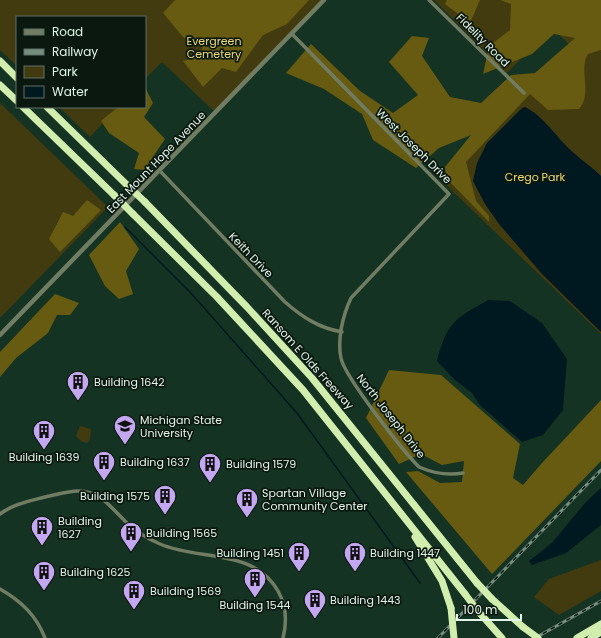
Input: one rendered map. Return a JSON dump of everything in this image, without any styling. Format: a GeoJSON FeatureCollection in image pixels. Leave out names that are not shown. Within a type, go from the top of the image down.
{"type":"FeatureCollection","features":[{"type":"Feature","properties":{"kind":"highway"},"geometry":{"type":"LineString","coordinates":[[0,61],[16,77]]}},
{"type":"Feature","properties":{"kind":"highway"},"geometry":{"type":"LineString","coordinates":[[0,84],[16,100]]}},
{"type":"Feature","properties":{"kind":"highway"},"geometry":{"type":"LineString","coordinates":[[24,108],[197,276],[278,362],[321,411],[465,594],[502,638]]}},
{"type":"Feature","properties":{"kind":"highway","name":"Ransom E Olds Freeway"},"geometry":{"type":"LineString","coordinates":[[48,108],[145,202],[247,307],[312,378],[348,421],[477,583],[523,627],[538,638]]}},
{"type":"Feature","properties":{"kind":"highway"},"geometry":{"type":"LineString","coordinates":[[395,505],[438,575],[451,608],[454,638]]}},
{"type":"Feature","properties":{"kind":"highway"},"geometry":{"type":"LineString","coordinates":[[577,638],[601,624]]}},
{"type":"Feature","properties":{"kind":"highway"},"geometry":{"type":"LineString","coordinates":[[591,638],[601,632]]}},
{"type":"Feature","properties":{"kind":"street","name":"East Mount Hope Avenue"},"geometry":{"type":"LineString","coordinates":[[0,336],[160,172],[324,0]]}},
{"type":"Feature","properties":{"kind":"street","name":"Fidelity Road"},"geometry":{"type":"LineString","coordinates":[[429,0],[524,93]]}},
{"type":"Feature","properties":{"kind":"street","name":"West Joseph Drive"},"geometry":{"type":"LineString","coordinates":[[292,34],[449,194],[351,298],[344,317],[342,332]]}},
{"type":"Feature","properties":{"kind":"street","name":"Keith Drive"},"geometry":{"type":"LineString","coordinates":[[160,172],[285,302],[301,316],[323,328],[342,332]]}},
{"type":"Feature","properties":{"kind":"street","name":"North Joseph Drive"},"geometry":{"type":"LineString","coordinates":[[342,332],[341,358],[350,378],[413,461],[419,467],[433,472],[452,475],[463,473]]}},
{"type":"Feature","properties":{"kind":"street"},"geometry":{"type":"LineString","coordinates":[[0,514],[6,509],[26,502],[73,491],[82,491],[100,497],[112,505],[132,527],[161,544],[180,551],[232,559],[247,563],[261,572],[276,589],[283,605],[285,619],[283,638]]}},
{"type":"Feature","properties":{"kind":"street"},"geometry":{"type":"LineString","coordinates":[[0,589],[16,598],[31,613],[45,638]]}},
{"type":"Feature","properties":{"kind":"green space","name":"Evergreen Cemetery"},"geometry":{"type":"Polygon","coordinates":[[[0,0],[322,0],[216,113],[162,62],[146,78],[146,16],[16,16],[16,65],[0,50],[0,0]]]}},
{"type":"Feature","properties":{"kind":"green space"},"geometry":{"type":"Polygon","coordinates":[[[175,0],[309,0],[287,24],[263,35],[236,72],[222,68],[203,87],[183,61],[203,56],[202,47],[183,37],[163,13],[175,0]]]}},
{"type":"Feature","properties":{"kind":"green space","name":"Crego Park"},"geometry":{"type":"Polygon","coordinates":[[[434,0],[601,0],[601,334],[440,179],[570,45],[551,27],[507,73],[434,0]]]}},
{"type":"Feature","properties":{"kind":"green space"},"geometry":{"type":"Polygon","coordinates":[[[447,0],[480,0],[470,23],[445,4],[447,0]]]}},
{"type":"Feature","properties":{"kind":"green space"},"geometry":{"type":"Polygon","coordinates":[[[500,0],[601,0],[601,50],[588,54],[585,60],[585,96],[579,109],[548,110],[530,94],[466,162],[476,201],[489,216],[489,222],[446,178],[445,167],[471,135],[439,148],[416,168],[373,140],[362,114],[324,89],[286,73],[311,44],[360,91],[393,113],[418,95],[389,62],[412,36],[429,38],[422,56],[450,97],[481,103],[511,75],[535,73],[575,38],[554,34],[532,54],[483,74],[489,46],[510,30],[511,4],[500,0]]]}},
{"type":"Feature","properties":{"kind":"green space"},"geometry":{"type":"Polygon","coordinates":[[[146,89],[153,103],[144,117],[165,139],[144,170],[134,169],[139,153],[109,133],[101,121],[117,108],[146,108],[146,89]]]}},
{"type":"Feature","properties":{"kind":"green space"},"geometry":{"type":"Polygon","coordinates":[[[0,103],[108,207],[0,318],[0,103]]]}},
{"type":"Feature","properties":{"kind":"green space"},"geometry":{"type":"Polygon","coordinates":[[[60,108],[117,108],[90,137],[60,108]]]}},
{"type":"Feature","properties":{"kind":"green space"},"geometry":{"type":"Polygon","coordinates":[[[87,200],[101,210],[60,252],[49,239],[63,212],[73,216],[87,200]]]}},
{"type":"Feature","properties":{"kind":"green space"},"geometry":{"type":"Polygon","coordinates":[[[120,222],[139,249],[126,271],[133,294],[119,299],[105,286],[89,255],[120,222]]]}},
{"type":"Feature","properties":{"kind":"green space"},"geometry":{"type":"Polygon","coordinates":[[[55,294],[79,303],[70,315],[57,315],[48,333],[16,358],[0,377],[0,352],[55,294]]]}},
{"type":"Feature","properties":{"kind":"green space"},"geometry":{"type":"Polygon","coordinates":[[[389,370],[441,375],[520,444],[513,478],[523,485],[601,400],[601,461],[492,574],[406,472],[418,471],[440,483],[462,482],[464,461],[442,465],[421,454],[399,464],[366,418],[389,370]]]}},
{"type":"Feature","properties":{"kind":"green space"},"geometry":{"type":"Polygon","coordinates":[[[80,426],[91,429],[90,439],[87,443],[81,441],[76,436],[80,426]]]}},
{"type":"Feature","properties":{"kind":"green space"},"geometry":{"type":"Polygon","coordinates":[[[601,560],[601,591],[559,615],[534,597],[549,579],[601,560]]]}},
{"type":"Feature","properties":{"kind":"water"},"geometry":{"type":"Polygon","coordinates":[[[525,107],[539,117],[569,148],[601,176],[601,332],[542,274],[499,224],[485,204],[473,181],[477,163],[487,143],[522,108],[525,107]]]}},
{"type":"Feature","properties":{"kind":"water"},"geometry":{"type":"Polygon","coordinates":[[[488,300],[510,301],[542,323],[567,359],[563,410],[543,435],[522,442],[480,405],[472,393],[455,380],[437,361],[445,338],[454,323],[460,317],[488,300]]]}},
{"type":"Feature","properties":{"kind":"water"},"geometry":{"type":"Polygon","coordinates":[[[601,488],[601,525],[566,553],[532,565],[529,561],[552,543],[585,503],[601,488]]]}},
{"type":"Feature","properties":{"kind":"waterway"},"geometry":{"type":"LineString","coordinates":[[125,227],[190,292],[297,413],[420,583]]}},
{"type":"Feature","properties":{"kind":"railway"},"geometry":{"type":"LineString","coordinates":[[438,638],[601,470]]}},
{"type":"Feature","properties":{"kind":"railway"},"geometry":{"type":"LineString","coordinates":[[535,638],[601,601]]}},
{"type":"Feature","properties":{"kind":"place","name":"Building 1642"},"geometry":{"type":"Point","coordinates":[78,402]}},
{"type":"Feature","properties":{"kind":"place","name":"Michigan State University"},"geometry":{"type":"Point","coordinates":[125,446]}},
{"type":"Feature","properties":{"kind":"place","name":"Building 1639"},"geometry":{"type":"Point","coordinates":[44,450]}},
{"type":"Feature","properties":{"kind":"place","name":"Building 1637"},"geometry":{"type":"Point","coordinates":[104,482]}},
{"type":"Feature","properties":{"kind":"place","name":"Building 1579"},"geometry":{"type":"Point","coordinates":[210,484]}},
{"type":"Feature","properties":{"kind":"place","name":"Building 1575"},"geometry":{"type":"Point","coordinates":[165,516]}},
{"type":"Feature","properties":{"kind":"place","name":"Spartan Village Community Center"},"geometry":{"type":"Point","coordinates":[247,518]}},
{"type":"Feature","properties":{"kind":"place","name":"Building 1627"},"geometry":{"type":"Point","coordinates":[42,546]}},
{"type":"Feature","properties":{"kind":"place","name":"Building 1565"},"geometry":{"type":"Point","coordinates":[131,552]}},
{"type":"Feature","properties":{"kind":"place","name":"Building 1451"},"geometry":{"type":"Point","coordinates":[299,572]}},
{"type":"Feature","properties":{"kind":"place","name":"Building 1447"},"geometry":{"type":"Point","coordinates":[355,572]}},
{"type":"Feature","properties":{"kind":"place","name":"Building 1625"},"geometry":{"type":"Point","coordinates":[44,592]}},
{"type":"Feature","properties":{"kind":"place","name":"Building 1544"},"geometry":{"type":"Point","coordinates":[255,598]}},
{"type":"Feature","properties":{"kind":"place","name":"Building 1569"},"geometry":{"type":"Point","coordinates":[134,610]}},
{"type":"Feature","properties":{"kind":"place","name":"Building 1443"},"geometry":{"type":"Point","coordinates":[315,620]}}]}
